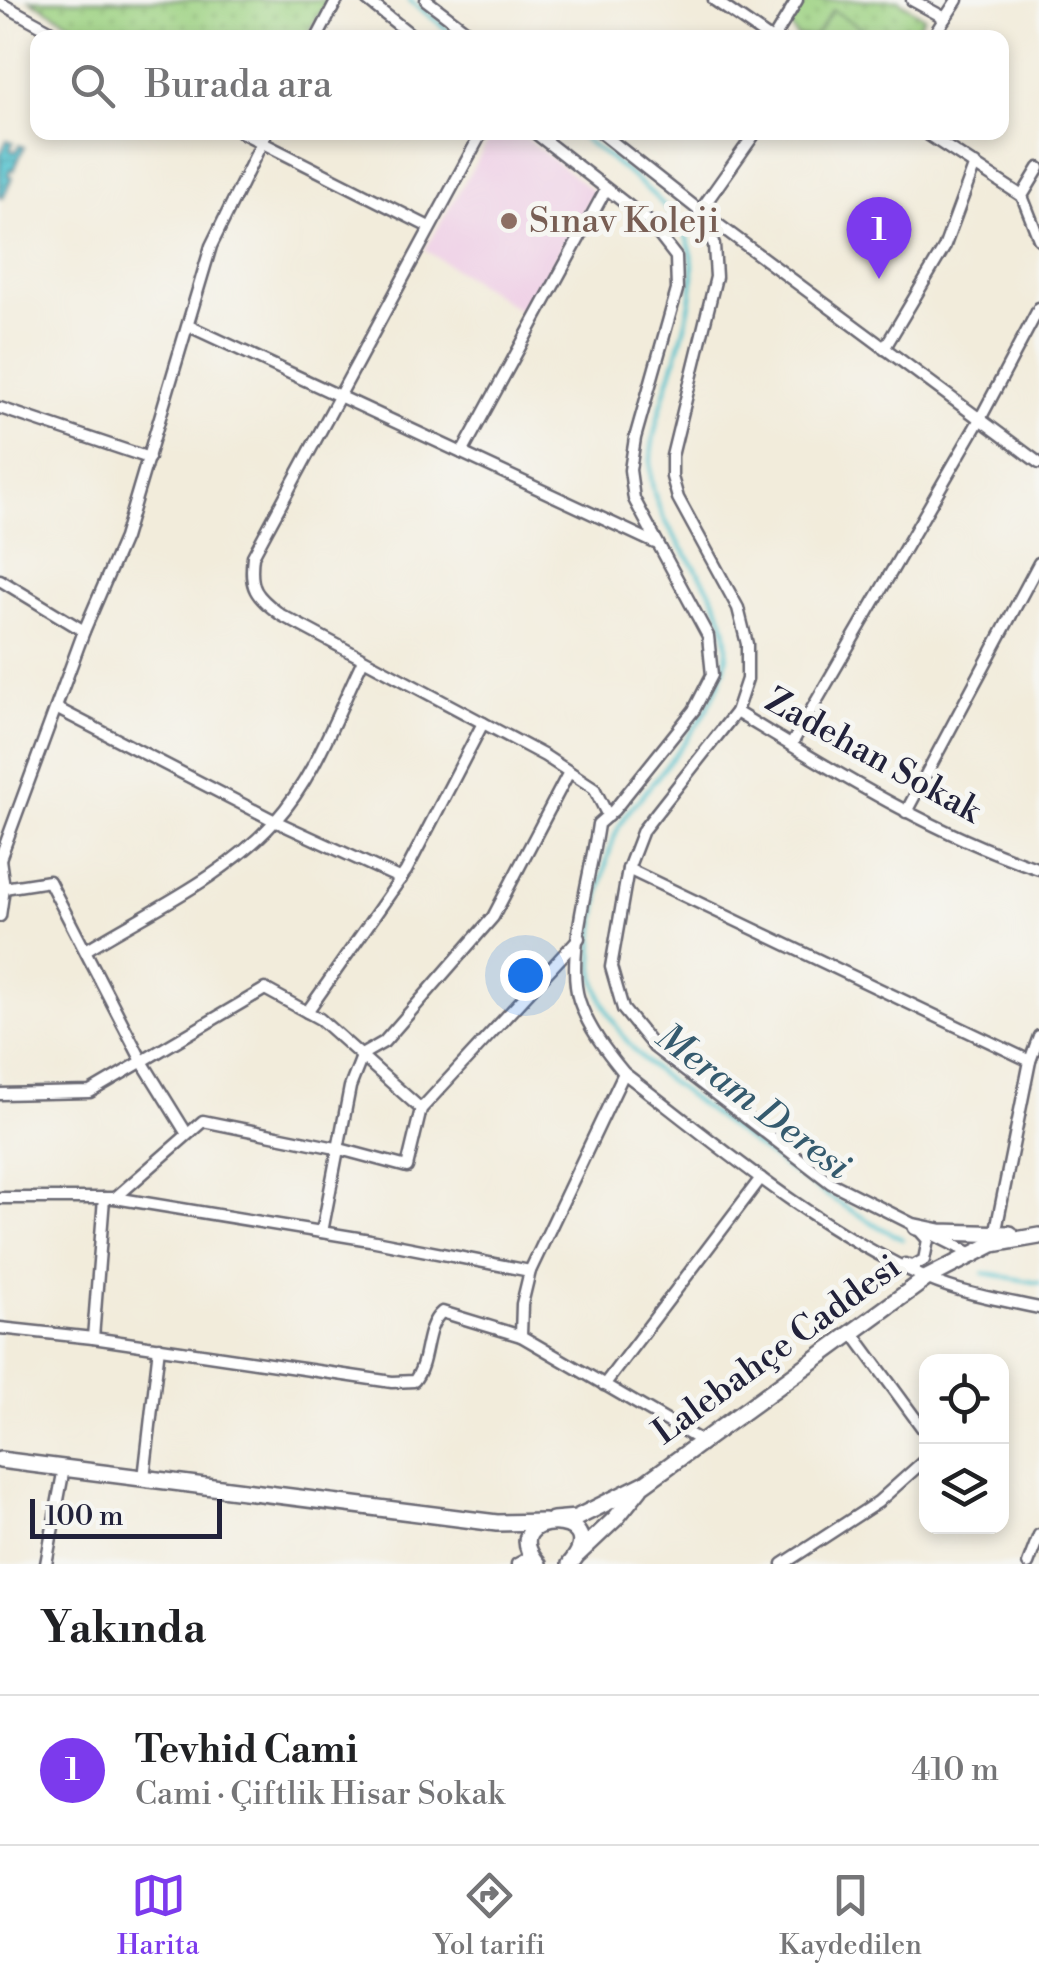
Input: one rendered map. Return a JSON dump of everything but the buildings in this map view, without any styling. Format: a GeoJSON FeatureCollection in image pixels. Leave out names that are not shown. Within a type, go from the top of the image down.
{"type":"FeatureCollection","features":[{"type":"Feature","properties":{"kind":"street"},"geometry":{"type":"LineString","coordinates":[[321,30],[337,0]]}},
{"type":"Feature","properties":{"kind":"street"},"geometry":{"type":"LineString","coordinates":[[367,0],[404,30]]}},
{"type":"Feature","properties":{"kind":"street"},"geometry":{"type":"LineString","coordinates":[[426,0],[465,30]]}},
{"type":"Feature","properties":{"kind":"street"},"geometry":{"type":"LineString","coordinates":[[714,0],[760,30]]}},
{"type":"Feature","properties":{"kind":"street"},"geometry":{"type":"LineString","coordinates":[[777,30],[796,0]]}},
{"type":"Feature","properties":{"kind":"street"},"geometry":{"type":"LineString","coordinates":[[912,0],[945,18]]}},
{"type":"Feature","properties":{"kind":"street"},"geometry":{"type":"LineString","coordinates":[[937,30],[956,0]]}},
{"type":"Feature","properties":{"kind":"street"},"geometry":{"type":"LineString","coordinates":[[0,4],[49,30]]}},
{"type":"Feature","properties":{"kind":"street"},"geometry":{"type":"LineString","coordinates":[[0,916],[4,888],[0,859],[84,631],[124,538],[211,246],[263,140]]}},
{"type":"Feature","properties":{"kind":"street"},"geometry":{"type":"LineString","coordinates":[[268,140],[429,227]]}},
{"type":"Feature","properties":{"kind":"street"},"geometry":{"type":"LineString","coordinates":[[478,140],[252,556],[250,579],[258,598],[281,616],[483,723],[594,788],[608,816]]}},
{"type":"Feature","properties":{"kind":"street"},"geometry":{"type":"LineString","coordinates":[[544,140],[648,221],[676,256],[677,290],[635,438],[630,470],[634,500],[708,636],[712,675],[694,710],[598,824],[574,966],[578,1000],[601,1044],[624,1073],[818,1218],[927,1278],[1039,1308]]}},
{"type":"Feature","properties":{"kind":"street"},"geometry":{"type":"LineString","coordinates":[[610,140],[1039,463]]}},
{"type":"Feature","properties":{"kind":"street"},"geometry":{"type":"LineString","coordinates":[[700,211],[750,140]]}},
{"type":"Feature","properties":{"kind":"street"},"geometry":{"type":"LineString","coordinates":[[937,140],[1022,196],[1039,240]]}},
{"type":"Feature","properties":{"kind":"street"},"geometry":{"type":"LineString","coordinates":[[884,349],[944,248],[976,164]]}},
{"type":"Feature","properties":{"kind":"street"},"geometry":{"type":"LineString","coordinates":[[1022,196],[1039,168]]}},
{"type":"Feature","properties":{"kind":"street"},"geometry":{"type":"LineString","coordinates":[[462,453],[606,189]]}},
{"type":"Feature","properties":{"kind":"street"},"geometry":{"type":"LineString","coordinates":[[700,211],[714,245],[716,278],[672,456],[672,477],[678,498],[738,608],[747,644],[747,680],[736,712],[643,830],[628,869],[610,967],[623,1008],[654,1048],[831,1183],[970,1253]]}},
{"type":"Feature","properties":{"kind":"street"},"geometry":{"type":"LineString","coordinates":[[790,745],[980,419],[1039,308]]}},
{"type":"Feature","properties":{"kind":"street"},"geometry":{"type":"LineString","coordinates":[[189,326],[656,543]]}},
{"type":"Feature","properties":{"kind":"street"},"geometry":{"type":"LineString","coordinates":[[0,408],[149,458]]}},
{"type":"Feature","properties":{"kind":"street"},"geometry":{"type":"LineString","coordinates":[[906,812],[1039,563]]}},
{"type":"Feature","properties":{"kind":"street"},"geometry":{"type":"LineString","coordinates":[[0,580],[84,631]]}},
{"type":"Feature","properties":{"kind":"street"},"geometry":{"type":"LineString","coordinates":[[86,950],[225,865],[275,821],[306,776],[362,660]]}},
{"type":"Feature","properties":{"kind":"street"},"geometry":{"type":"LineString","coordinates":[[56,708],[275,821],[400,879]]}},
{"type":"Feature","properties":{"kind":"street","name":"Zadehan Sokak"},"geometry":{"type":"LineString","coordinates":[[736,712],[906,812],[1003,857],[1039,869]]}},
{"type":"Feature","properties":{"kind":"street"},"geometry":{"type":"LineString","coordinates":[[307,1012],[400,879],[483,723]]}},
{"type":"Feature","properties":{"kind":"street"},"geometry":{"type":"LineString","coordinates":[[322,1232],[350,1086],[363,1054],[384,1042],[493,917],[569,772]]}},
{"type":"Feature","properties":{"kind":"street"},"geometry":{"type":"LineString","coordinates":[[628,869],[1030,1061]]}},
{"type":"Feature","properties":{"kind":"street"},"geometry":{"type":"LineString","coordinates":[[4,888],[49,881],[143,1063],[188,1134]]}},
{"type":"Feature","properties":{"kind":"street"},"geometry":{"type":"LineString","coordinates":[[93,1338],[109,1198],[203,1121],[407,1167],[421,1109],[579,938]]}},
{"type":"Feature","properties":{"kind":"street"},"geometry":{"type":"LineString","coordinates":[[0,1094],[90,1092],[265,989],[307,1012],[363,1054],[421,1109]]}},
{"type":"Feature","properties":{"kind":"street"},"geometry":{"type":"LineString","coordinates":[[916,1227],[995,1239],[1030,1061],[1039,1036]]}},
{"type":"Feature","properties":{"kind":"street"},"geometry":{"type":"LineString","coordinates":[[521,1336],[522,1304],[530,1272],[624,1073]]}},
{"type":"Feature","properties":{"kind":"street"},"geometry":{"type":"LineString","coordinates":[[604,1385],[761,1178]]}},
{"type":"Feature","properties":{"kind":"street"},"geometry":{"type":"LineString","coordinates":[[0,1198],[109,1198],[322,1232],[530,1272]]}},
{"type":"Feature","properties":{"kind":"street"},"geometry":{"type":"LineString","coordinates":[[897,1262],[913,1266],[924,1260],[928,1240],[916,1227]]}},
{"type":"Feature","properties":{"kind":"street","name":"Lalebahçe Caddesi"},"geometry":{"type":"LineString","coordinates":[[0,1460],[497,1523],[576,1518],[644,1484],[927,1278],[995,1239],[1039,1236]]}},
{"type":"Feature","properties":{"kind":"street"},"geometry":{"type":"LineString","coordinates":[[0,1328],[392,1382],[414,1381],[423,1370],[435,1318],[442,1312],[521,1336],[703,1442]]}},
{"type":"Feature","properties":{"kind":"street"},"geometry":{"type":"LineString","coordinates":[[852,1332],[919,1423]]}},
{"type":"Feature","properties":{"kind":"street"},"geometry":{"type":"LineString","coordinates":[[144,1478],[159,1348]]}},
{"type":"Feature","properties":{"kind":"street"},"geometry":{"type":"LineString","coordinates":[[783,1564],[878,1502],[919,1465]]}},
{"type":"Feature","properties":{"kind":"street"},"geometry":{"type":"LineString","coordinates":[[46,1564],[64,1468]]}},
{"type":"Feature","properties":{"kind":"street"},"geometry":{"type":"LineString","coordinates":[[574,1559],[644,1484]]}},
{"type":"Feature","properties":{"kind":"street"},"geometry":{"type":"LineString","coordinates":[[529,1558],[533,1532],[549,1521],[568,1525],[574,1531],[574,1559]]}},
{"type":"Feature","properties":{"kind":"street"},"geometry":{"type":"LineString","coordinates":[[497,1523],[529,1558]]}},
{"type":"Feature","properties":{"kind":"street"},"geometry":{"type":"LineString","coordinates":[[1028,1564],[1039,1535]]}},
{"type":"Feature","properties":{"kind":"shaded area","name":"Sınav Koleji"},"geometry":{"type":"Polygon","coordinates":[[[489,140],[528,140],[594,192],[524,313],[425,250],[489,140]]]}},
{"type":"Feature","properties":{"kind":"green space"},"geometry":{"type":"Polygon","coordinates":[[[30,0],[328,0],[309,30],[84,30],[30,0]]]}},
{"type":"Feature","properties":{"kind":"green space"},"geometry":{"type":"Polygon","coordinates":[[[805,0],[898,0],[924,17],[916,30],[793,30],[789,24],[805,0]]]}},
{"type":"Feature","properties":{"kind":"green space"},"geometry":{"type":"Polygon","coordinates":[[[833,10],[864,30],[820,30],[833,10]]]}},
{"type":"Feature","properties":{"kind":"water"},"geometry":{"type":"Polygon","coordinates":[[[7,140],[13,142],[10,150],[16,152],[19,145],[24,147],[14,170],[10,169],[8,175],[12,177],[3,198],[0,156],[7,140]]]}},
{"type":"Feature","properties":{"kind":"waterway","name":"Meram Deresi"},"geometry":{"type":"LineString","coordinates":[[409,0],[448,30]]}},
{"type":"Feature","properties":{"kind":"waterway","name":"Meram Deresi"},"geometry":{"type":"LineString","coordinates":[[585,140],[654,196],[688,241],[693,266],[691,295],[657,421],[651,477],[668,526],[712,595],[727,643],[724,670],[710,703],[616,833],[598,907],[596,981],[618,1028],[653,1069],[802,1179],[902,1239]]}},
{"type":"Feature","properties":{"kind":"waterway","name":"Meram Deresi"},"geometry":{"type":"LineString","coordinates":[[984,1273],[1039,1283]]}},
{"type":"Feature","properties":{"kind":"place","name":"Sınav Koleji"},"geometry":{"type":"Point","coordinates":[509,221]}},
{"type":"Feature","properties":{"kind":"place","name":"Tevhid Cami"},"geometry":{"type":"Point","coordinates":[879,279]}}]}
